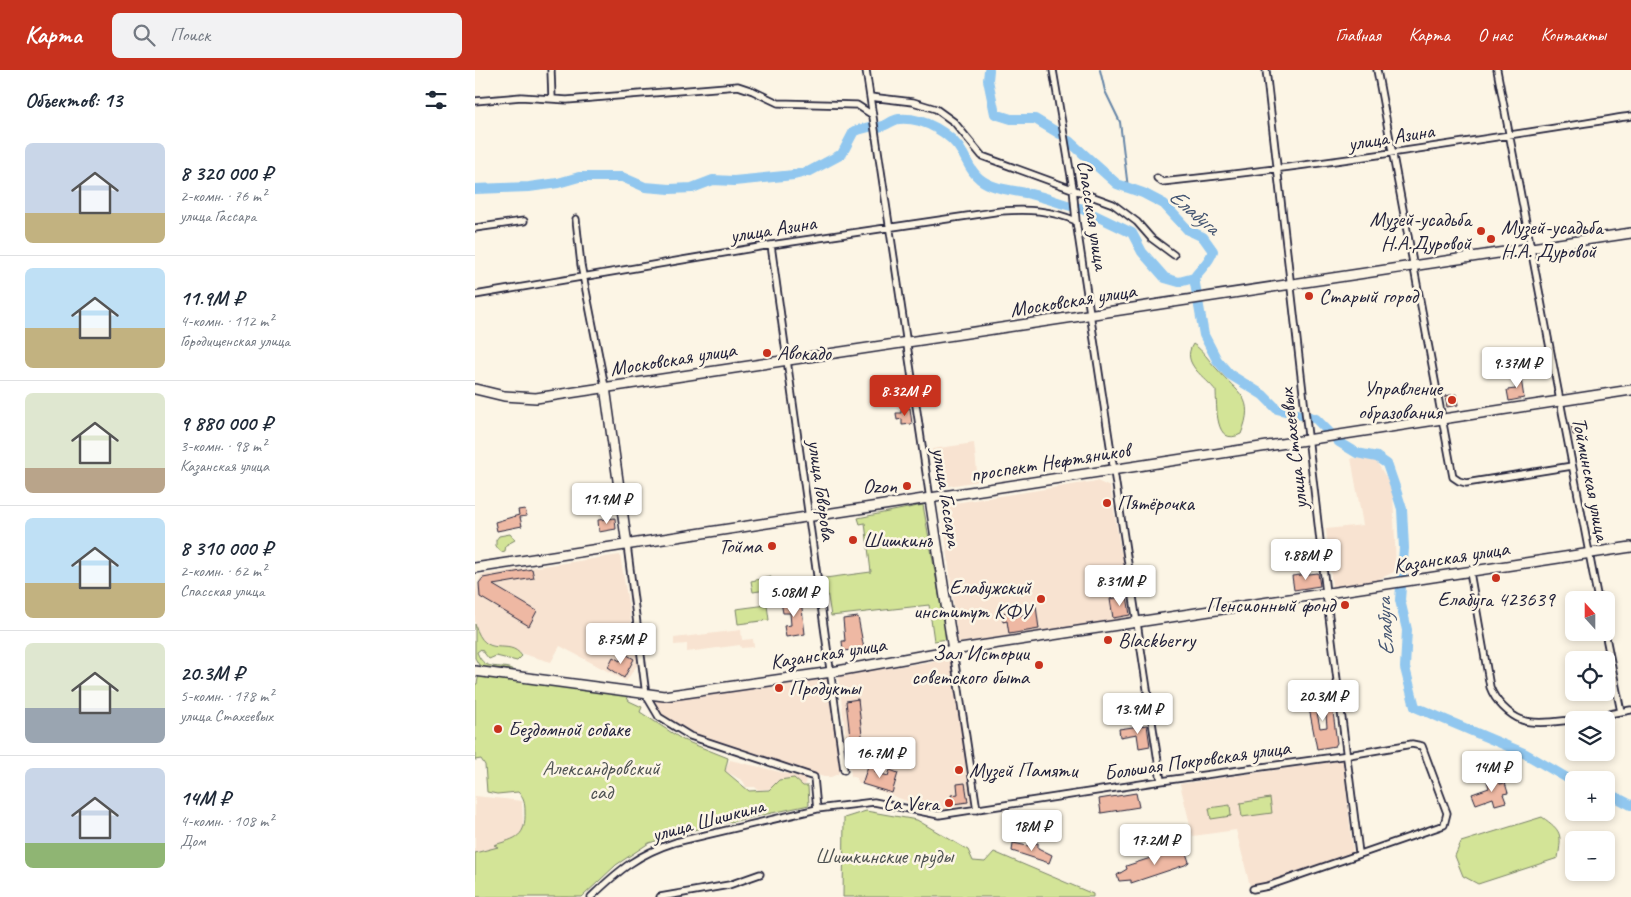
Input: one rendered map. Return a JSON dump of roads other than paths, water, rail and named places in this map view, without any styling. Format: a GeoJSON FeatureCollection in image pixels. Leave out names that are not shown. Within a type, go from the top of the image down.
{"type":"FeatureCollection","features":[{"type":"Feature","properties":{"kind":"main road","name":"Московская улица"},"geometry":{"type":"LineString","coordinates":[[475,389],[521,398],[536,398],[1631,233]]}},
{"type":"Feature","properties":{"kind":"main road"},"geometry":{"type":"LineString","coordinates":[[605,387],[627,545]]}},
{"type":"Feature","properties":{"kind":"main road","name":"проспект Нефтяников"},"geometry":{"type":"LineString","coordinates":[[475,568],[930,499],[1308,438],[1631,390]]}},
{"type":"Feature","properties":{"kind":"main road","name":"улица Гассара"},"geometry":{"type":"LineString","coordinates":[[930,499],[953,650]]}},
{"type":"Feature","properties":{"kind":"main road","name":"Казанская улица"},"geometry":{"type":"LineString","coordinates":[[475,671],[616,688],[664,696],[832,672],[953,650],[1631,547]]}},
{"type":"Feature","properties":{"kind":"street"},"geometry":{"type":"LineString","coordinates":[[551,70],[551,99]]}},
{"type":"Feature","properties":{"kind":"street","name":"улица Гассара"},"geometry":{"type":"LineString","coordinates":[[866,70],[871,114],[891,228],[930,499]]}},
{"type":"Feature","properties":{"kind":"street","name":"Спасская улица"},"geometry":{"type":"LineString","coordinates":[[1053,70],[1073,188],[1076,221],[1092,315],[1161,781]]}},
{"type":"Feature","properties":{"kind":"street","name":"улица Стахеевых"},"geometry":{"type":"LineString","coordinates":[[1266,70],[1326,593],[1349,755],[1359,853]]}},
{"type":"Feature","properties":{"kind":"street"},"geometry":{"type":"LineString","coordinates":[[1377,70],[1452,473],[1455,479],[1466,483],[1572,466]]}},
{"type":"Feature","properties":{"kind":"street","name":"Тойминская улица"},"geometry":{"type":"LineString","coordinates":[[1497,70],[1529,248],[1596,591]]}},
{"type":"Feature","properties":{"kind":"street"},"geometry":{"type":"LineString","coordinates":[[475,101],[521,97],[567,100],[738,86],[778,103],[857,105],[871,114]]}},
{"type":"Feature","properties":{"kind":"street"},"geometry":{"type":"LineString","coordinates":[[870,98],[913,102],[936,109],[954,122],[983,156],[1113,204],[1137,222],[1151,238],[1174,255]]}},
{"type":"Feature","properties":{"kind":"street","name":"улица Азина"},"geometry":{"type":"LineString","coordinates":[[1157,178],[1162,182],[1278,170],[1393,154],[1631,116]]}},
{"type":"Feature","properties":{"kind":"street","name":"улица Азина"},"geometry":{"type":"LineString","coordinates":[[475,295],[771,245],[1026,209],[1062,215],[1076,221]]}},
{"type":"Feature","properties":{"kind":"street"},"geometry":{"type":"LineString","coordinates":[[576,218],[581,265],[585,276],[605,387]]}},
{"type":"Feature","properties":{"kind":"street"},"geometry":{"type":"LineString","coordinates":[[475,228],[524,221]]}},
{"type":"Feature","properties":{"kind":"street","name":"улица Говорова"},"geometry":{"type":"LineString","coordinates":[[771,245],[832,672],[844,770]]}},
{"type":"Feature","properties":{"kind":"street"},"geometry":{"type":"LineString","coordinates":[[627,545],[646,694],[659,717],[690,736],[814,777],[817,809]]}},
{"type":"Feature","properties":{"kind":"street"},"geometry":{"type":"LineString","coordinates":[[1470,572],[1493,693],[1516,717],[1534,722],[1631,710]]}},
{"type":"Feature","properties":{"kind":"street"},"geometry":{"type":"LineString","coordinates":[[1607,641],[1621,712]]}},
{"type":"Feature","properties":{"kind":"street","name":"улица Гассара"},"geometry":{"type":"LineString","coordinates":[[953,650],[977,810]]}},
{"type":"Feature","properties":{"kind":"street","name":"Большая Покровская улица"},"geometry":{"type":"LineString","coordinates":[[817,809],[874,802],[932,815],[977,810],[1161,781],[1421,744],[1447,814],[1444,825],[1359,853]]}},
{"type":"Feature","properties":{"kind":"street","name":"улица Шишкина"},"geometry":{"type":"LineString","coordinates":[[591,897],[627,864],[653,850],[676,842],[817,809]]}},
{"type":"Feature","properties":{"kind":"street"},"geometry":{"type":"LineString","coordinates":[[1253,889],[1268,886],[1359,853]]}},
{"type":"Feature","properties":{"kind":"street"},"geometry":{"type":"LineString","coordinates":[[660,897],[729,885],[760,874]]}},
{"type":"Feature","properties":{"kind":"waterway","name":"Елабуга"},"geometry":{"type":"LineString","coordinates":[[989,70],[988,80],[995,114],[1011,119],[1035,119],[1060,134]]}},
{"type":"Feature","properties":{"kind":"waterway"},"geometry":{"type":"LineString","coordinates":[[1100,70],[1105,91],[1120,122],[1128,188]]}},
{"type":"Feature","properties":{"kind":"waterway","name":"Елабуга"},"geometry":{"type":"LineString","coordinates":[[878,127],[899,119],[908,119],[927,124],[952,139],[974,173],[986,183],[998,188],[1035,195],[1071,206]]}},
{"type":"Feature","properties":{"kind":"waterway"},"geometry":{"type":"LineString","coordinates":[[475,189],[529,187],[558,183],[579,177],[622,177],[645,187],[670,189],[692,188],[713,180],[734,181],[794,175],[810,171],[842,154],[854,131],[869,127]]}},
{"type":"Feature","properties":{"kind":"waterway","name":"Елабуга"},"geometry":{"type":"LineString","coordinates":[[1069,141],[1117,184],[1143,193],[1164,204],[1188,230],[1203,237],[1213,251],[1194,278],[1204,335],[1217,360],[1229,374],[1263,395],[1277,409],[1301,415]]}},
{"type":"Feature","properties":{"kind":"waterway"},"geometry":{"type":"LineString","coordinates":[[1080,208],[1132,233],[1142,252],[1165,278],[1179,282],[1194,278]]}},
{"type":"Feature","properties":{"kind":"waterway","name":"Елабуга"},"geometry":{"type":"LineString","coordinates":[[1310,417],[1316,419],[1339,442],[1357,453],[1377,457],[1387,464],[1402,509],[1404,548],[1400,600],[1407,630],[1405,668],[1415,707],[1524,753],[1565,777]]}},
{"type":"Feature","properties":{"kind":"waterway","name":"Елабуга"},"geometry":{"type":"LineString","coordinates":[[1615,797],[1631,805]]}},
{"type":"Feature","properties":{"kind":"place","name":"Музей-усадьба Н.А.Дуровой"},"geometry":{"type":"Point","coordinates":[1481,231]}},
{"type":"Feature","properties":{"kind":"place","name":"Музей-усадьба Н.А. Дуровой"},"geometry":{"type":"Point","coordinates":[1491,239]}},
{"type":"Feature","properties":{"kind":"place","name":"Старый город"},"geometry":{"type":"Point","coordinates":[1309,296]}},
{"type":"Feature","properties":{"kind":"place","name":"Авокадо"},"geometry":{"type":"Point","coordinates":[767,353]}},
{"type":"Feature","properties":{"kind":"place","name":"Управление образования"},"geometry":{"type":"Point","coordinates":[1452,400]}},
{"type":"Feature","properties":{"kind":"place","name":"Ozon"},"geometry":{"type":"Point","coordinates":[907,486]}},
{"type":"Feature","properties":{"kind":"place","name":"Пятёрочка"},"geometry":{"type":"Point","coordinates":[1107,503]}},
{"type":"Feature","properties":{"kind":"place","name":"Шишкинъ"},"geometry":{"type":"Point","coordinates":[853,540]}},
{"type":"Feature","properties":{"kind":"place","name":"Тойма"},"geometry":{"type":"Point","coordinates":[772,546]}},
{"type":"Feature","properties":{"kind":"place","name":"Елабуга 423639"},"geometry":{"type":"Point","coordinates":[1496,578]}},
{"type":"Feature","properties":{"kind":"place","name":"Елабужский институт КФУ"},"geometry":{"type":"Point","coordinates":[1041,599]}},
{"type":"Feature","properties":{"kind":"place","name":"Пенсионный фонд"},"geometry":{"type":"Point","coordinates":[1345,605]}},
{"type":"Feature","properties":{"kind":"place","name":"Blackberry"},"geometry":{"type":"Point","coordinates":[1108,640]}},
{"type":"Feature","properties":{"kind":"place","name":"Зал Истории советского быта"},"geometry":{"type":"Point","coordinates":[1039,665]}},
{"type":"Feature","properties":{"kind":"place","name":"Продукты"},"geometry":{"type":"Point","coordinates":[779,688]}},
{"type":"Feature","properties":{"kind":"place","name":"Бездомной собаке"},"geometry":{"type":"Point","coordinates":[498,729]}},
{"type":"Feature","properties":{"kind":"place","name":"Музей Памяти"},"geometry":{"type":"Point","coordinates":[959,770]}},
{"type":"Feature","properties":{"kind":"place","name":"La Vera"},"geometry":{"type":"Point","coordinates":[949,803]}},
{"type":"Feature","properties":{"kind":"park label","name":"Александровский сад"},"geometry":{"type":"Point","coordinates":[601,780]}},
{"type":"Feature","properties":{"kind":"park label","name":"Шишкинские пруды"},"geometry":{"type":"Point","coordinates":[884,856]}}]}
